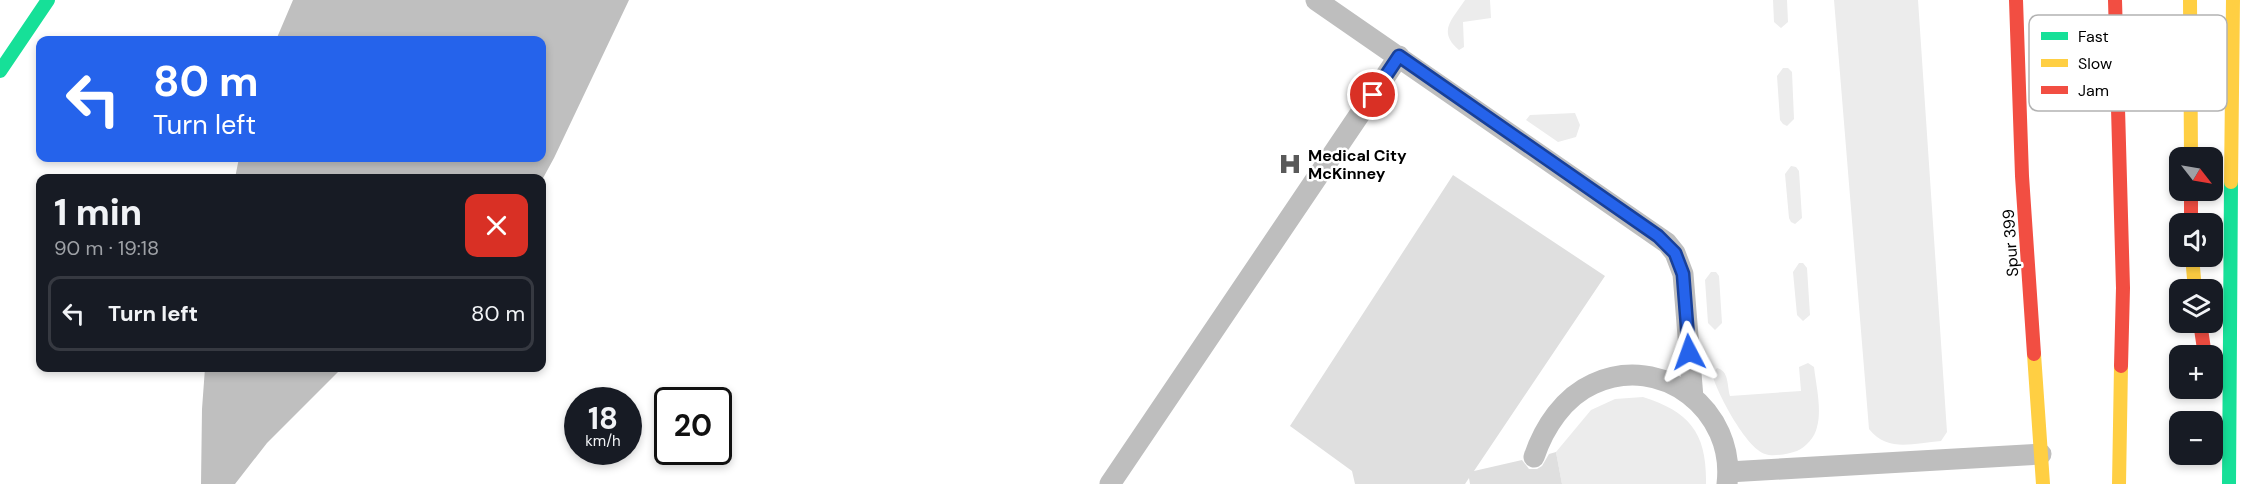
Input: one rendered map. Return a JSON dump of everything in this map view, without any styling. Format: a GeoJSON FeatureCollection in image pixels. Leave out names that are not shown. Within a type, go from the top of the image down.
{"type":"FeatureCollection","features":[{"type":"Feature","properties":{"kind":"main road"},"geometry":{"type":"LineString","coordinates":[[0,71],[48,0]]}},
{"type":"Feature","properties":{"kind":"main road","name":"Spur 399"},"geometry":{"type":"LineString","coordinates":[[2016,0],[2022,176],[2043,484]]}},
{"type":"Feature","properties":{"kind":"main road"},"geometry":{"type":"LineString","coordinates":[[2115,0],[2115,15]]}},
{"type":"Feature","properties":{"kind":"main road"},"geometry":{"type":"LineString","coordinates":[[2227,484],[2233,0]]}},
{"type":"Feature","properties":{"kind":"main road"},"geometry":{"type":"LineString","coordinates":[[2118,111],[2123,288],[2119,484]]}},
{"type":"Feature","properties":{"kind":"main road"},"geometry":{"type":"LineString","coordinates":[[2190,111],[2190,147]]}},
{"type":"Feature","properties":{"kind":"main road"},"geometry":{"type":"LineString","coordinates":[[2223,461],[2227,484]]}},
{"type":"Feature","properties":{"kind":"lane"},"geometry":{"type":"LineString","coordinates":[[1316,0],[1667,243],[1675,253],[1683,274],[1693,398]]}},
{"type":"Feature","properties":{"kind":"lane"},"geometry":{"type":"LineString","coordinates":[[1110,484],[1399,56]]}},
{"type":"Feature","properties":{"kind":"lane"},"geometry":{"type":"LineString","coordinates":[[1534,457],[1540,439],[1563,407],[1577,394],[1593,384],[1630,375],[1668,382],[1693,398],[1712,418],[1721,434],[1726,453],[1727,478],[2041,454]]}},
{"type":"Feature","properties":{"kind":"shaded area"},"geometry":{"type":"Polygon","coordinates":[[[293,0],[629,0],[545,174],[236,174],[238,162],[546,162],[546,36],[278,36],[293,0]]]}},
{"type":"Feature","properties":{"kind":"shaded area"},"geometry":{"type":"Polygon","coordinates":[[[1465,0],[1490,0],[1491,18],[1463,22],[1464,47],[1459,50],[1452,43],[1448,31],[1449,25],[1465,0]]]}},
{"type":"Feature","properties":{"kind":"shaded area"},"geometry":{"type":"Polygon","coordinates":[[[1773,0],[1787,0],[1788,22],[1781,28],[1774,22],[1773,0]]]}},
{"type":"Feature","properties":{"kind":"shaded area"},"geometry":{"type":"Polygon","coordinates":[[[1834,0],[1918,0],[1947,432],[1941,441],[1893,444],[1876,436],[1869,429],[1834,0]]]}},
{"type":"Feature","properties":{"kind":"shaded area"},"geometry":{"type":"Polygon","coordinates":[[[1783,68],[1788,68],[1792,72],[1794,119],[1787,126],[1780,120],[1777,76],[1783,68]]]}},
{"type":"Feature","properties":{"kind":"shaded area"},"geometry":{"type":"Polygon","coordinates":[[[1575,113],[1580,125],[1576,137],[1558,142],[1526,120],[1530,115],[1575,113]]]}},
{"type":"Feature","properties":{"kind":"shaded area"},"geometry":{"type":"Polygon","coordinates":[[[1791,166],[1796,167],[1799,171],[1802,218],[1795,224],[1789,218],[1785,174],[1791,166]]]}},
{"type":"Feature","properties":{"kind":"shaded area"},"geometry":{"type":"Polygon","coordinates":[[[1799,263],[1803,263],[1807,268],[1810,315],[1803,321],[1797,315],[1793,272],[1799,263]]]}},
{"type":"Feature","properties":{"kind":"shaded area"},"geometry":{"type":"Polygon","coordinates":[[[1711,272],[1716,272],[1719,276],[1722,323],[1715,330],[1708,323],[1705,280],[1711,272]]]}},
{"type":"Feature","properties":{"kind":"shaded area"},"geometry":{"type":"Polygon","coordinates":[[[1808,363],[1814,367],[1818,397],[1819,413],[1814,434],[1807,444],[1797,451],[1768,455],[1757,450],[1741,431],[1726,406],[1712,374],[1717,368],[1724,372],[1730,396],[1801,391],[1799,367],[1808,363]]]}},
{"type":"Feature","properties":{"kind":"shaded area"},"geometry":{"type":"Polygon","coordinates":[[[205,372],[338,372],[267,443],[235,484],[201,484],[205,372]]]}},
{"type":"Feature","properties":{"kind":"shaded area"},"geometry":{"type":"Polygon","coordinates":[[[1643,397],[1673,410],[1692,427],[1703,451],[1706,484],[1562,484],[1556,452],[1591,410],[1615,399],[1643,397]]]}},
{"type":"Feature","properties":{"kind":"building"},"geometry":{"type":"Polygon","coordinates":[[[1453,175],[1605,276],[1474,471],[1522,460],[1529,469],[1537,469],[1542,466],[1549,454],[1556,452],[1562,484],[1470,484],[1469,478],[1465,484],[1355,484],[1352,471],[1290,426],[1453,175]]]}},
{"type":"Feature","properties":{"kind":"traffic: fast"},"geometry":{"type":"LineString","coordinates":[[0,71],[48,0]]}},
{"type":"Feature","properties":{"kind":"traffic: fast"},"geometry":{"type":"LineString","coordinates":[[2229,484],[2231,182]]}},
{"type":"Feature","properties":{"kind":"traffic: slow"},"geometry":{"type":"LineString","coordinates":[[2190,0],[2190,15]]}},
{"type":"Feature","properties":{"kind":"traffic: slow"},"geometry":{"type":"LineString","coordinates":[[2231,182],[2233,0]]}},
{"type":"Feature","properties":{"kind":"traffic: slow"},"geometry":{"type":"LineString","coordinates":[[2191,111],[2191,147]]}},
{"type":"Feature","properties":{"kind":"traffic: slow"},"geometry":{"type":"LineString","coordinates":[[2193,267],[2194,279]]}},
{"type":"Feature","properties":{"kind":"traffic: slow"},"geometry":{"type":"LineString","coordinates":[[2034,354],[2043,484]]}},
{"type":"Feature","properties":{"kind":"traffic: slow"},"geometry":{"type":"LineString","coordinates":[[2119,484],[2121,366]]}},
{"type":"Feature","properties":{"kind":"traffic: jam"},"geometry":{"type":"LineString","coordinates":[[2016,0],[2022,176],[2034,354]]}},
{"type":"Feature","properties":{"kind":"traffic: jam"},"geometry":{"type":"LineString","coordinates":[[2115,0],[2115,15]]}},
{"type":"Feature","properties":{"kind":"traffic: jam"},"geometry":{"type":"LineString","coordinates":[[2118,111],[2123,288],[2121,366]]}},
{"type":"Feature","properties":{"kind":"traffic: jam"},"geometry":{"type":"LineString","coordinates":[[2191,201],[2191,213]]}},
{"type":"Feature","properties":{"kind":"traffic: jam"},"geometry":{"type":"LineString","coordinates":[[2202,333],[2203,345]]}},
{"type":"Feature","properties":{"kind":"place","name":"Medical City McKinney"},"geometry":{"type":"Point","coordinates":[1290,164]}},
{"type":"Feature","properties":{"kind":"route"},"geometry":{"type":"LineString","coordinates":[[1373,95],[1399,56],[1667,243],[1675,253],[1683,274],[1689,352]]}}]}
